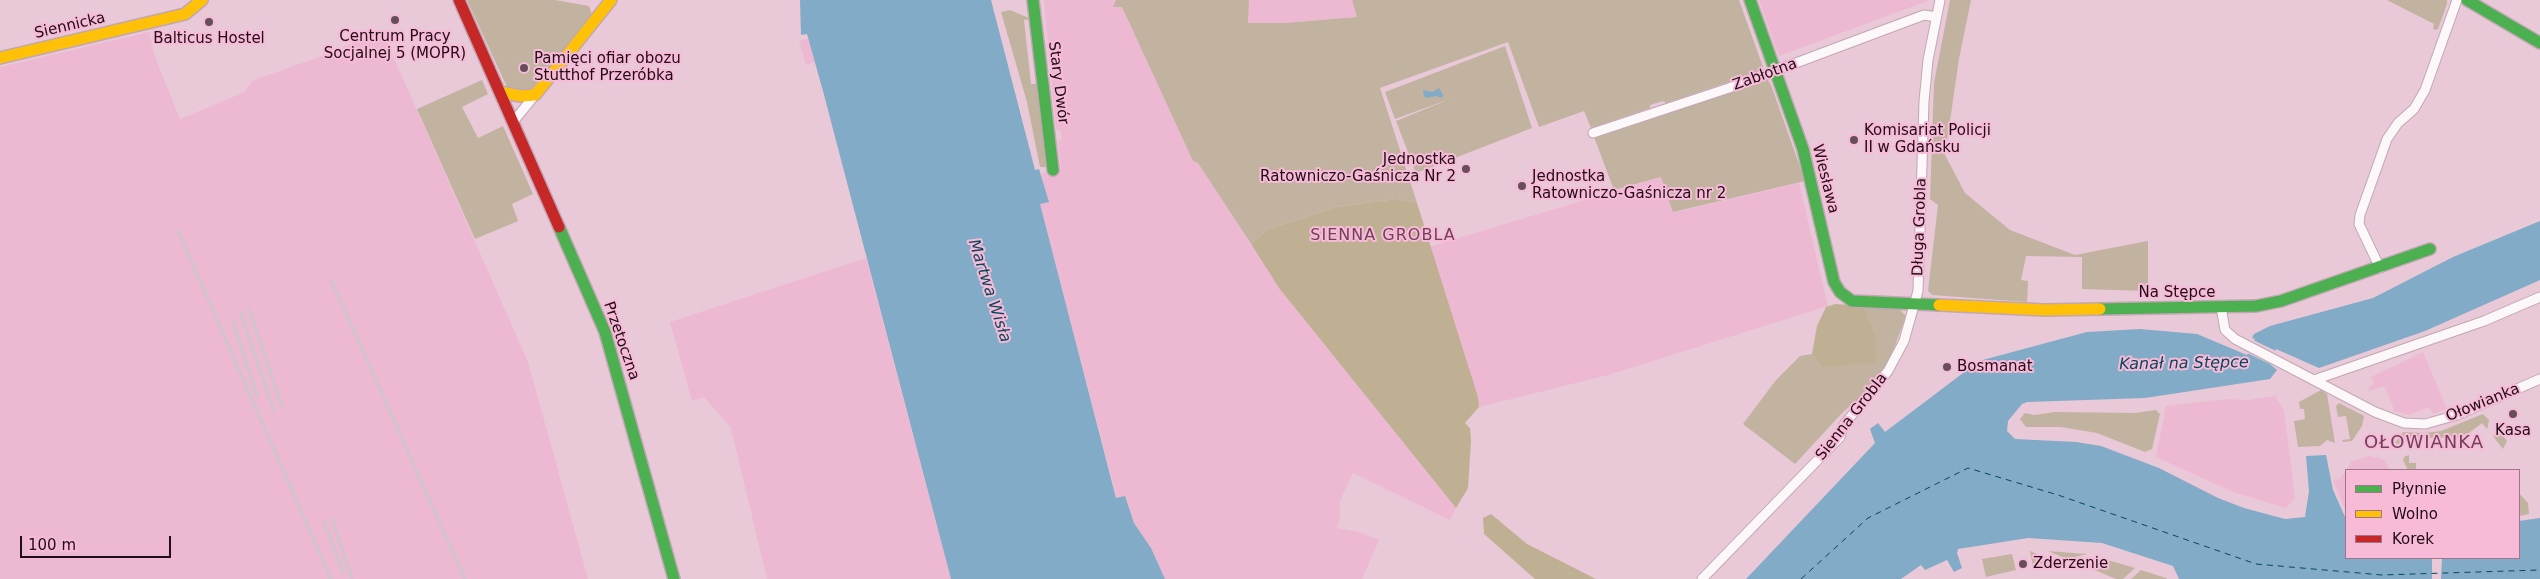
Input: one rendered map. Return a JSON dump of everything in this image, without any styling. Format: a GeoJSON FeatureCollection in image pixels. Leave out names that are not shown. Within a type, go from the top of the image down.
{"type":"FeatureCollection","features":[{"type":"Feature","properties":{"kind":"street","name":"Siennicka"},"geometry":{"type":"LineString","coordinates":[[0,58],[185,14],[202,0]]}},
{"type":"Feature","properties":{"kind":"street","name":"Przetoczna"},"geometry":{"type":"LineString","coordinates":[[459,0],[605,332],[674,579]]}},
{"type":"Feature","properties":{"kind":"street"},"geometry":{"type":"LineString","coordinates":[[513,122],[610,0]]}},
{"type":"Feature","properties":{"kind":"street","name":"Stary Dwór"},"geometry":{"type":"LineString","coordinates":[[1033,0],[1052,170]]}},
{"type":"Feature","properties":{"kind":"street","name":"Wiesława"},"geometry":{"type":"LineString","coordinates":[[1750,0],[1803,149],[1834,282],[1840,292],[1857,302],[1915,304]]}},
{"type":"Feature","properties":{"kind":"street","name":"Długa Grobla"},"geometry":{"type":"LineString","coordinates":[[1915,304],[1920,246],[1924,101],[1940,0]]}},
{"type":"Feature","properties":{"kind":"street"},"geometry":{"type":"LineString","coordinates":[[2380,268],[2359,224],[2360,215],[2387,139],[2398,123],[2414,109],[2425,90],[2457,0]]}},
{"type":"Feature","properties":{"kind":"street"},"geometry":{"type":"LineString","coordinates":[[2474,2],[2540,43]]}},
{"type":"Feature","properties":{"kind":"street","name":"Zabłotna"},"geometry":{"type":"LineString","coordinates":[[1593,133],[1776,71],[1924,15],[1936,17]]}},
{"type":"Feature","properties":{"kind":"street"},"geometry":{"type":"LineString","coordinates":[[500,92],[521,96],[535,95]]}},
{"type":"Feature","properties":{"kind":"street","name":"Na Stępce"},"geometry":{"type":"LineString","coordinates":[[1915,304],[2045,310],[2256,306],[2282,301],[2430,249]]}},
{"type":"Feature","properties":{"kind":"street"},"geometry":{"type":"LineString","coordinates":[[2314,380],[2484,321],[2540,297]]}},
{"type":"Feature","properties":{"kind":"street","name":"Sienna Grobla"},"geometry":{"type":"LineString","coordinates":[[1702,579],[1840,437],[1843,426],[1875,390],[1897,356],[1910,325],[1915,304]]}},
{"type":"Feature","properties":{"kind":"street","name":"Ołowianka"},"geometry":{"type":"LineString","coordinates":[[2221,307],[2225,330],[2250,346],[2391,420],[2404,423],[2425,424],[2457,416],[2540,379]]}},
{"type":"Feature","properties":{"kind":"shaded area"},"geometry":{"type":"Polygon","coordinates":[[[467,0],[555,0],[589,6],[592,15],[534,87],[525,92],[507,87],[467,0]]]}},
{"type":"Feature","properties":{"kind":"shaded area"},"geometry":{"type":"Polygon","coordinates":[[[1044,0],[1116,0],[1114,7],[1122,7],[1193,161],[1198,163],[1279,288],[1456,508],[1450,520],[1353,473],[1340,501],[1340,518],[1337,528],[1359,532],[1379,540],[1362,579],[1165,579],[1151,548],[1134,523],[1125,497],[1117,499],[1040,204],[1048,202],[1041,173],[1061,169],[1058,142],[1061,139],[1061,132],[1056,128],[1044,0]]]}},
{"type":"Feature","properties":{"kind":"shaded area"},"geometry":{"type":"Polygon","coordinates":[[[1116,0],[1249,0],[1248,23],[1285,23],[1357,17],[1352,0],[1739,0],[1763,67],[1759,72],[1666,103],[1663,101],[1650,105],[1650,108],[1591,128],[1584,111],[1539,127],[1508,42],[1380,88],[1417,203],[1396,199],[1336,207],[1268,229],[1251,244],[1198,163],[1193,161],[1122,7],[1113,7],[1116,0]]]}},
{"type":"Feature","properties":{"kind":"shaded area"},"geometry":{"type":"Polygon","coordinates":[[[1249,0],[1352,0],[1357,17],[1285,23],[1248,23],[1249,0]]]}},
{"type":"Feature","properties":{"kind":"shaded area"},"geometry":{"type":"Polygon","coordinates":[[[1759,0],[1930,0],[1779,56],[1759,0]]]}},
{"type":"Feature","properties":{"kind":"shaded area"},"geometry":{"type":"Polygon","coordinates":[[[1950,0],[1971,0],[1959,59],[1945,155],[1965,193],[2010,230],[2075,255],[2148,241],[2148,291],[2082,289],[2082,257],[2026,256],[2021,280],[2028,281],[2027,302],[1932,295],[1928,291],[1938,205],[1930,199],[1934,83],[1950,0]]]}},
{"type":"Feature","properties":{"kind":"shaded area"},"geometry":{"type":"Polygon","coordinates":[[[2387,0],[2447,0],[2447,4],[2436,30],[2433,29],[2434,24],[2387,0]]]}},
{"type":"Feature","properties":{"kind":"shaded area"},"geometry":{"type":"Polygon","coordinates":[[[1010,10],[1031,19],[1024,20],[1031,84],[1039,84],[1046,167],[1040,167],[1027,102],[1001,12],[1010,10]]]}},
{"type":"Feature","properties":{"kind":"shaded area"},"geometry":{"type":"Polygon","coordinates":[[[382,31],[528,362],[588,579],[0,579],[0,67],[149,32],[154,54],[180,119],[245,92],[252,81],[319,57],[382,31]]]}},
{"type":"Feature","properties":{"kind":"shaded area"},"geometry":{"type":"Polygon","coordinates":[[[808,38],[815,62],[806,65],[799,41],[808,38]]]}},
{"type":"Feature","properties":{"kind":"shaded area"},"geometry":{"type":"Polygon","coordinates":[[[1505,46],[1532,128],[1416,173],[1396,121],[1450,99],[1395,119],[1385,92],[1505,46]]]}},
{"type":"Feature","properties":{"kind":"shaded area"},"geometry":{"type":"Polygon","coordinates":[[[482,80],[488,94],[462,107],[478,138],[503,126],[533,194],[512,204],[518,221],[475,239],[417,109],[482,80]]]}},
{"type":"Feature","properties":{"kind":"shaded area"},"geometry":{"type":"Polygon","coordinates":[[[1763,80],[1768,80],[1771,85],[1805,181],[1673,212],[1661,177],[1614,190],[1594,137],[1763,80]]]}},
{"type":"Feature","properties":{"kind":"shaded area"},"geometry":{"type":"Polygon","coordinates":[[[1661,177],[1680,211],[1799,183],[1828,306],[1608,375],[1479,407],[1429,247],[1661,177]]]}},
{"type":"Feature","properties":{"kind":"shaded area"},"geometry":{"type":"Polygon","coordinates":[[[1396,199],[1417,203],[1478,397],[1479,407],[1465,423],[1470,428],[1471,440],[1468,488],[1456,508],[1279,288],[1251,244],[1268,229],[1336,207],[1396,199]]]}},
{"type":"Feature","properties":{"kind":"shaded area"},"geometry":{"type":"Polygon","coordinates":[[[866,258],[951,579],[767,579],[731,428],[704,397],[692,401],[670,322],[866,258]]]}},
{"type":"Feature","properties":{"kind":"shaded area"},"geometry":{"type":"Polygon","coordinates":[[[1835,304],[1864,306],[1875,334],[1877,363],[1821,367],[1812,354],[1817,326],[1826,307],[1835,304]]]}},
{"type":"Feature","properties":{"kind":"shaded area"},"geometry":{"type":"Polygon","coordinates":[[[1864,306],[1900,310],[1906,316],[1891,356],[1881,373],[1859,399],[1843,412],[1795,464],[1743,424],[1776,380],[1800,356],[1812,354],[1821,367],[1875,334],[1864,306]]]}},
{"type":"Feature","properties":{"kind":"shaded area"},"geometry":{"type":"Polygon","coordinates":[[[2423,352],[2447,409],[2433,414],[2429,407],[2409,415],[2393,411],[2394,409],[2384,386],[2370,391],[2368,387],[2374,384],[2371,377],[2423,352]]]}},
{"type":"Feature","properties":{"kind":"shaded area"},"geometry":{"type":"Polygon","coordinates":[[[2321,390],[2327,394],[2335,443],[2327,440],[2320,446],[2298,447],[2294,421],[2305,419],[2304,409],[2300,409],[2299,402],[2321,390]]]}},
{"type":"Feature","properties":{"kind":"shaded area"},"geometry":{"type":"Polygon","coordinates":[[[2275,396],[2284,410],[2295,498],[2286,508],[2233,492],[2156,457],[2166,406],[2227,399],[2248,400],[2275,396]]]}},
{"type":"Feature","properties":{"kind":"shaded area"},"geometry":{"type":"Polygon","coordinates":[[[2339,403],[2364,416],[2362,426],[2352,441],[2343,442],[2342,440],[2350,439],[2346,416],[2338,417],[2336,406],[2339,403]]]}},
{"type":"Feature","properties":{"kind":"shaded area"},"geometry":{"type":"Polygon","coordinates":[[[2156,410],[2160,414],[2152,449],[2145,452],[2097,433],[2061,427],[2026,427],[2020,419],[2025,413],[2034,415],[2055,412],[2135,413],[2156,410]]]}},
{"type":"Feature","properties":{"kind":"shaded area"},"geometry":{"type":"Polygon","coordinates":[[[2483,414],[2489,420],[2487,429],[2482,423],[2469,433],[2457,437],[2405,439],[2404,446],[2395,443],[2403,432],[2424,433],[2441,431],[2483,414]]]}},
{"type":"Feature","properties":{"kind":"shaded area"},"geometry":{"type":"Polygon","coordinates":[[[2502,434],[2507,441],[2503,449],[2493,436],[2502,434]]]}},
{"type":"Feature","properties":{"kind":"shaded area"},"geometry":{"type":"Polygon","coordinates":[[[2409,455],[2409,463],[2416,463],[2416,469],[2408,469],[2403,460],[2404,457],[2409,455]]]}},
{"type":"Feature","properties":{"kind":"shaded area"},"geometry":{"type":"Polygon","coordinates":[[[2370,456],[2385,460],[2389,469],[2347,469],[2352,461],[2370,456]]]}},
{"type":"Feature","properties":{"kind":"shaded area"},"geometry":{"type":"Polygon","coordinates":[[[2345,472],[2345,510],[2333,480],[2340,479],[2345,472]]]}},
{"type":"Feature","properties":{"kind":"shaded area"},"geometry":{"type":"Polygon","coordinates":[[[2520,494],[2528,503],[2529,514],[2520,516],[2520,494]]]}},
{"type":"Feature","properties":{"kind":"shaded area"},"geometry":{"type":"Polygon","coordinates":[[[1491,514],[1527,544],[1596,579],[1535,579],[1484,534],[1483,518],[1491,514]]]}},
{"type":"Feature","properties":{"kind":"shaded area"},"geometry":{"type":"Polygon","coordinates":[[[2030,551],[2053,561],[2033,566],[2030,551]]]}},
{"type":"Feature","properties":{"kind":"shaded area"},"geometry":{"type":"Polygon","coordinates":[[[2048,551],[2087,554],[2067,559],[2048,551]]]}},
{"type":"Feature","properties":{"kind":"shaded area"},"geometry":{"type":"Polygon","coordinates":[[[2012,554],[2016,570],[1986,577],[1982,559],[2012,554]]]}},
{"type":"Feature","properties":{"kind":"shaded area"},"geometry":{"type":"Polygon","coordinates":[[[2107,560],[2135,568],[2123,579],[2116,579],[2083,565],[2107,560]]]}},
{"type":"Feature","properties":{"kind":"shaded area"},"geometry":{"type":"Polygon","coordinates":[[[2141,570],[2166,578],[2167,579],[2131,579],[2141,570]]]}},
{"type":"Feature","properties":{"kind":"water","name":"Martwa Wisła"},"geometry":{"type":"Polygon","coordinates":[[[800,0],[991,0],[1035,170],[1039,169],[1049,202],[1040,204],[1116,498],[1125,496],[1134,523],[1151,548],[1165,579],[951,579],[823,91],[807,34],[801,35],[800,0]]]}},
{"type":"Feature","properties":{"kind":"water"},"geometry":{"type":"Polygon","coordinates":[[[1439,88],[1443,95],[1442,98],[1436,96],[1426,98],[1424,96],[1423,90],[1433,92],[1439,88]]]}},
{"type":"Feature","properties":{"kind":"water","name":"Kanał na Stępce"},"geometry":{"type":"Polygon","coordinates":[[[2540,221],[2540,280],[2425,331],[2319,368],[2276,349],[2270,364],[2277,370],[2270,379],[2145,398],[2027,402],[2022,404],[2008,421],[2007,431],[2015,439],[2076,442],[2101,446],[2159,468],[2218,498],[2244,508],[2285,519],[2305,517],[2309,491],[2306,456],[2326,455],[2333,490],[2345,517],[2345,559],[2520,559],[2520,521],[2540,518],[2540,579],[2179,579],[2173,566],[2102,543],[2028,538],[1958,549],[1957,553],[1962,568],[1954,572],[1947,560],[1925,570],[1921,565],[1901,579],[1746,579],[1875,443],[1870,429],[1878,423],[1885,432],[1979,361],[2087,332],[2140,329],[2197,334],[2247,355],[2255,339],[2252,338],[2254,334],[2270,326],[2373,298],[2453,257],[2540,221]]]}},
{"type":"Feature","properties":{"kind":"pier"},"geometry":{"type":"Polygon","coordinates":[[[2253,340],[2276,351],[2270,364],[2247,353],[2253,340]]]}},
{"type":"Feature","properties":{"kind":"pier"},"geometry":{"type":"Polygon","coordinates":[[[2432,559],[2442,559],[2441,579],[2432,579],[2432,559]]]}},
{"type":"Feature","properties":{"kind":"ferry route"},"geometry":{"type":"LineString","coordinates":[[1801,579],[1868,518],[1968,468],[2058,495],[2256,564],[2382,575],[2540,570]]}},
{"type":"Feature","properties":{"kind":"railway"},"geometry":{"type":"LineString","coordinates":[[178,231],[331,579]]}},
{"type":"Feature","properties":{"kind":"railway"},"geometry":{"type":"LineString","coordinates":[[331,280],[465,579]]}},
{"type":"Feature","properties":{"kind":"railway"},"geometry":{"type":"LineString","coordinates":[[249,309],[282,407]]}},
{"type":"Feature","properties":{"kind":"railway"},"geometry":{"type":"LineString","coordinates":[[241,313],[274,411]]}},
{"type":"Feature","properties":{"kind":"railway"},"geometry":{"type":"LineString","coordinates":[[233,320],[257,396]]}},
{"type":"Feature","properties":{"kind":"railway"},"geometry":{"type":"LineString","coordinates":[[332,519],[352,579]]}},
{"type":"Feature","properties":{"kind":"railway"},"geometry":{"type":"LineString","coordinates":[[324,522],[343,572]]}},
{"type":"Feature","properties":{"kind":"traffic: fast"},"geometry":{"type":"LineString","coordinates":[[1033,0],[1053,170]]}},
{"type":"Feature","properties":{"kind":"traffic: fast"},"geometry":{"type":"LineString","coordinates":[[1750,0],[1803,149],[1834,282],[1840,292],[1852,301],[1939,305]]}},
{"type":"Feature","properties":{"kind":"traffic: fast"},"geometry":{"type":"LineString","coordinates":[[2467,0],[2540,43]]}},
{"type":"Feature","properties":{"kind":"traffic: fast"},"geometry":{"type":"LineString","coordinates":[[559,227],[605,332],[674,579]]}},
{"type":"Feature","properties":{"kind":"traffic: fast"},"geometry":{"type":"LineString","coordinates":[[2100,309],[2256,306],[2281,301],[2430,249]]}},
{"type":"Feature","properties":{"kind":"traffic: slow"},"geometry":{"type":"LineString","coordinates":[[0,58],[185,14],[202,0]]}},
{"type":"Feature","properties":{"kind":"traffic: slow"},"geometry":{"type":"LineString","coordinates":[[500,92],[521,96],[535,95],[611,0]]}},
{"type":"Feature","properties":{"kind":"traffic: slow"},"geometry":{"type":"LineString","coordinates":[[1939,305],[2045,310],[2100,309]]}},
{"type":"Feature","properties":{"kind":"traffic: jam"},"geometry":{"type":"LineString","coordinates":[[459,0],[559,227]]}},
{"type":"Feature","properties":{"kind":"place","name":"Centrum Pracy Socjalnej 5 (MOPR)"},"geometry":{"type":"Point","coordinates":[395,20]}},
{"type":"Feature","properties":{"kind":"place","name":"Balticus Hostel"},"geometry":{"type":"Point","coordinates":[209,22]}},
{"type":"Feature","properties":{"kind":"place","name":"Pamięci ofiar obozu Stutthof Przeróbka"},"geometry":{"type":"Point","coordinates":[524,68]}},
{"type":"Feature","properties":{"kind":"place","name":"Komisariat Policji II w Gdańsku"},"geometry":{"type":"Point","coordinates":[1854,140]}},
{"type":"Feature","properties":{"kind":"place","name":"Jednostka Ratowniczo-Gaśnicza Nr 2"},"geometry":{"type":"Point","coordinates":[1466,169]}},
{"type":"Feature","properties":{"kind":"place","name":"Jednostka Ratowniczo-Gaśnicza nr 2"},"geometry":{"type":"Point","coordinates":[1522,186]}},
{"type":"Feature","properties":{"kind":"place","name":"Bosmanat"},"geometry":{"type":"Point","coordinates":[1947,367]}},
{"type":"Feature","properties":{"kind":"place","name":"Kasa"},"geometry":{"type":"Point","coordinates":[2513,414]}},
{"type":"Feature","properties":{"kind":"place","name":"Zderzenie"},"geometry":{"type":"Point","coordinates":[2023,564]}},
{"type":"Feature","properties":{"kind":"district","name":"SIENNA GROBLA"},"geometry":{"type":"Point","coordinates":[1383,236]}},
{"type":"Feature","properties":{"kind":"district","name":"OŁOWIANKA"},"geometry":{"type":"Point","coordinates":[2424,443]}}]}
